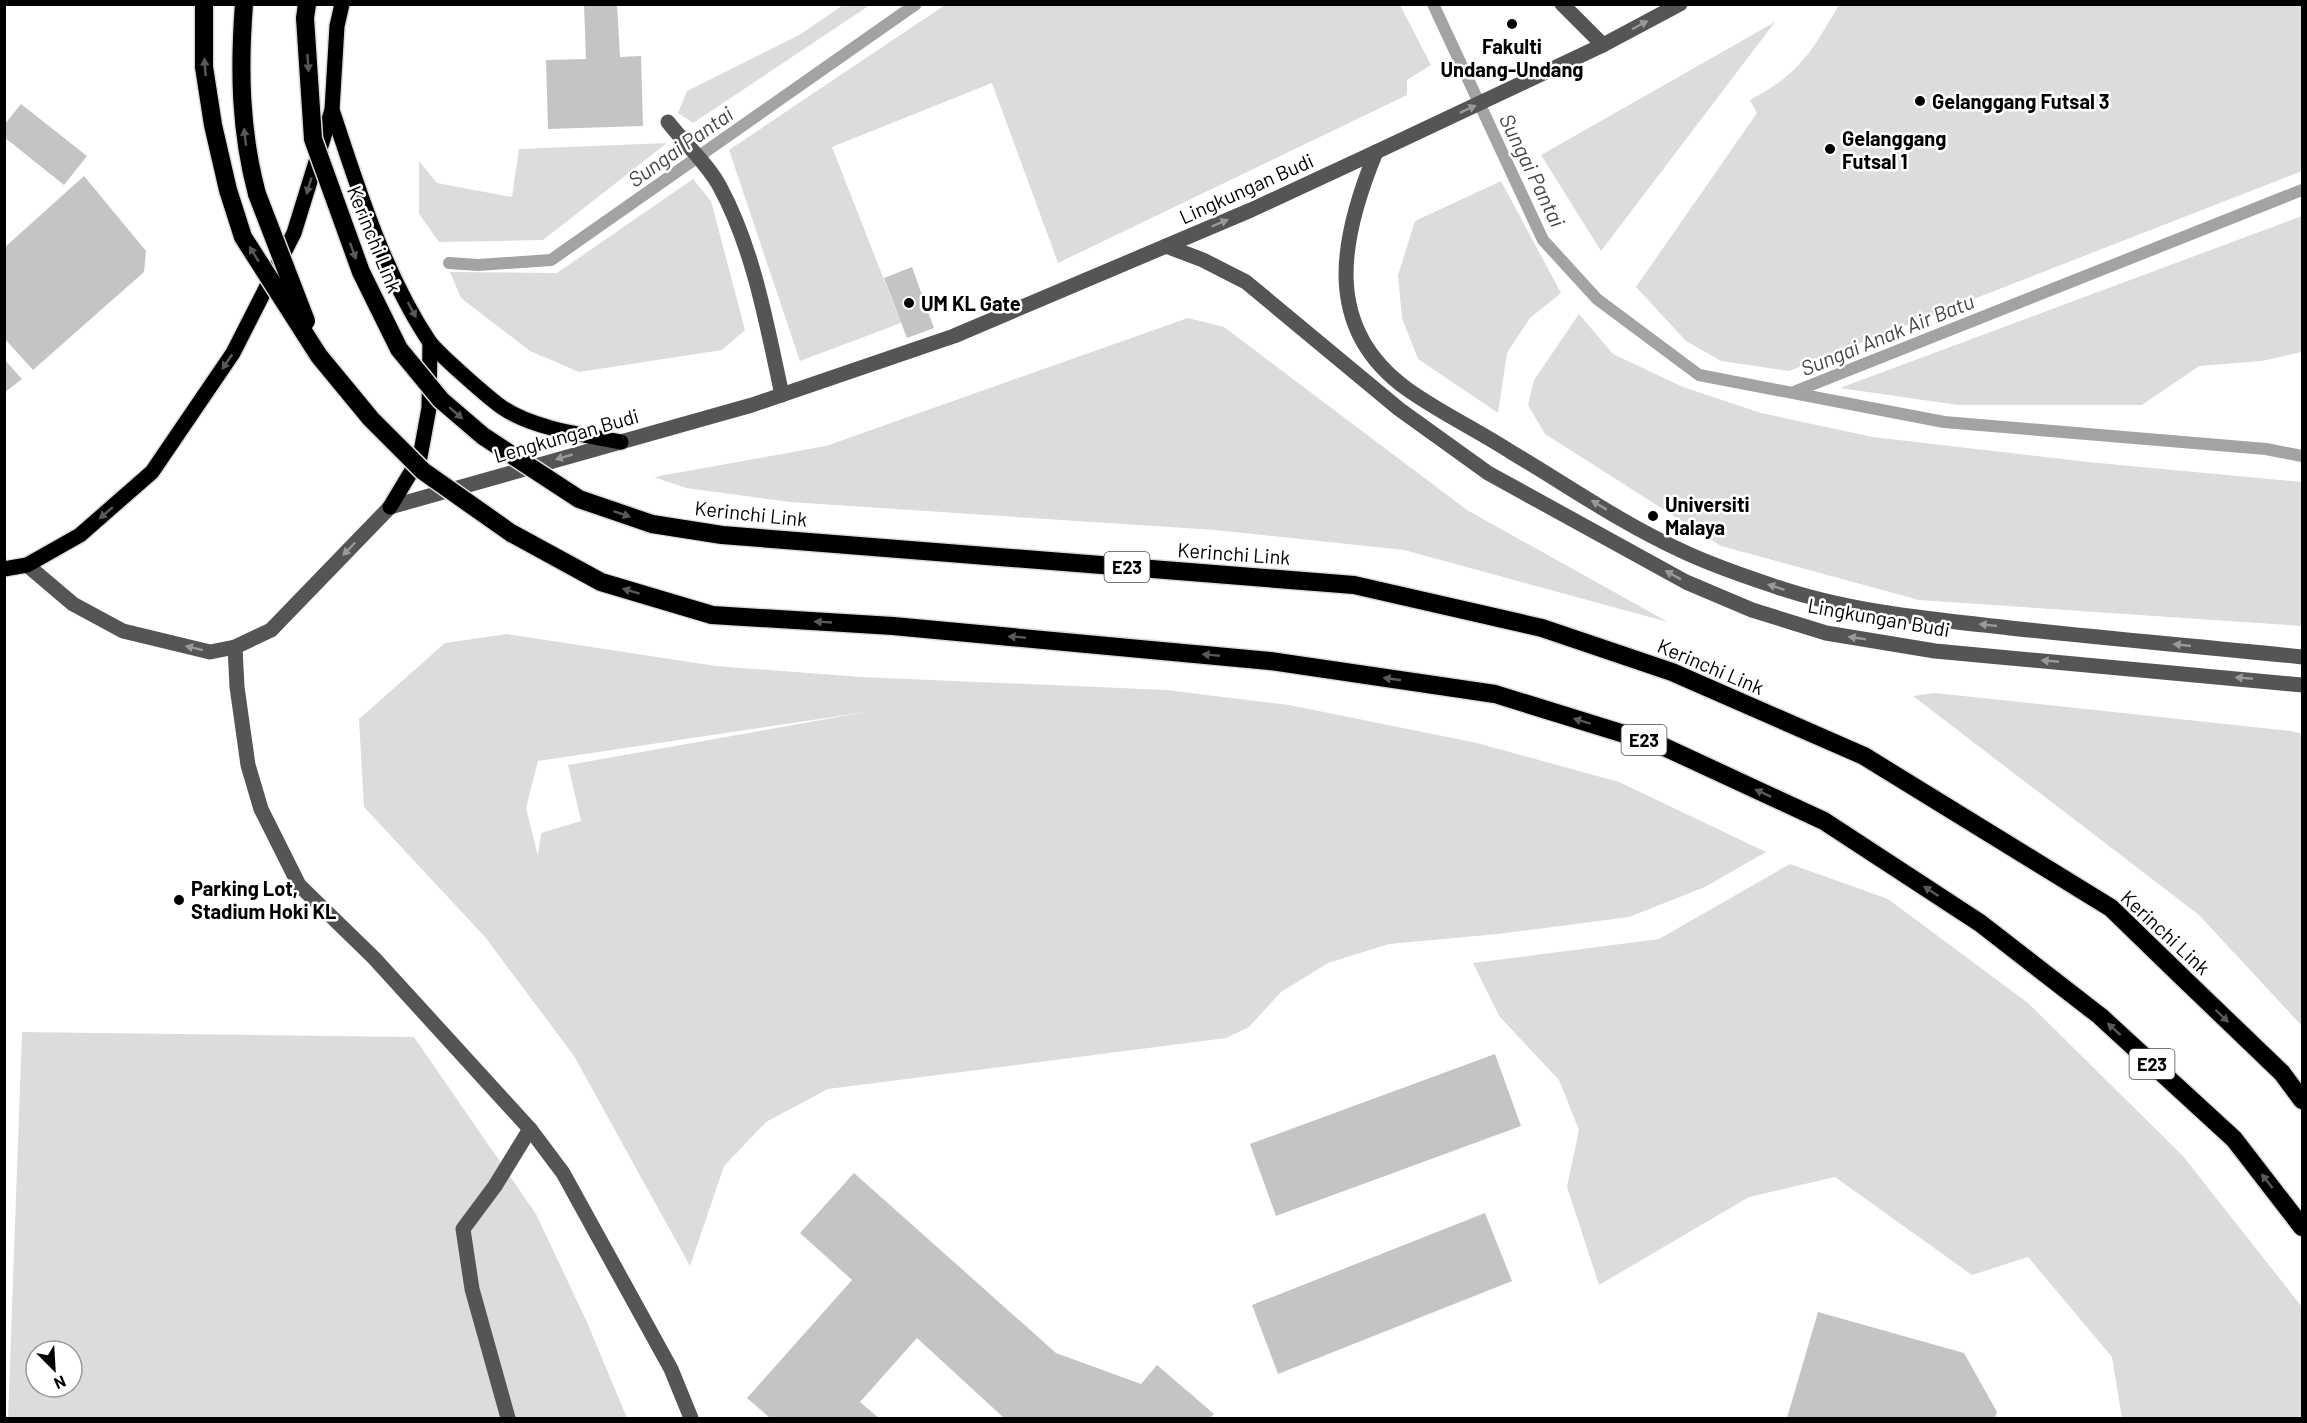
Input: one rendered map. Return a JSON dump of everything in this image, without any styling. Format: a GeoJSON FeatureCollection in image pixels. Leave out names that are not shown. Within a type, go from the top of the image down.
{"type":"FeatureCollection","features":[{"type":"Feature","properties":{"kind":"highway"},"geometry":{"type":"LineString","coordinates":[[204,4],[204,67],[228,190],[243,237],[319,356]]}},
{"type":"Feature","properties":{"kind":"highway"},"geometry":{"type":"LineString","coordinates":[[244,4],[240,51],[241,104],[248,157],[257,194],[319,356]]}},
{"type":"Feature","properties":{"kind":"highway","name":"Kerinchi Link"},"geometry":{"type":"LineString","coordinates":[[307,4],[305,18],[313,139],[361,272],[399,348],[441,400],[483,436],[579,499],[652,524],[722,535],[1354,585],[1542,628],[1672,672],[1864,756],[2111,908],[2282,1073],[2302,1100]]}},
{"type":"Feature","properties":{"kind":"highway","name":"E23"},"geometry":{"type":"LineString","coordinates":[[319,356],[371,419],[423,471],[511,533],[601,582],[712,615],[893,626],[1269,661],[1495,694],[1660,745],[1824,821],[1980,922],[2100,1016],[2234,1139],[2302,1227]]}},
{"type":"Feature","properties":{"kind":"main road"},"geometry":{"type":"LineString","coordinates":[[4,569],[27,565],[80,535],[152,472],[233,353],[294,233],[332,110],[337,26],[342,4]]}},
{"type":"Feature","properties":{"kind":"main road"},"geometry":{"type":"LineString","coordinates":[[332,110],[359,189],[394,277],[430,343],[503,409],[556,430],[621,442]]}},
{"type":"Feature","properties":{"kind":"main road"},"geometry":{"type":"LineString","coordinates":[[390,507],[420,457],[429,408],[430,343]]}},
{"type":"Feature","properties":{"kind":"street"},"geometry":{"type":"LineString","coordinates":[[1562,4],[1603,45]]}},
{"type":"Feature","properties":{"kind":"street"},"geometry":{"type":"LineString","coordinates":[[1376,152],[1603,45],[1680,4]]}},
{"type":"Feature","properties":{"kind":"street"},"geometry":{"type":"LineString","coordinates":[[668,122],[720,186],[739,233],[759,294],[782,395]]}},
{"type":"Feature","properties":{"kind":"street","name":"Lingkungan Budi"},"geometry":{"type":"LineString","coordinates":[[1166,246],[1376,152]]}},
{"type":"Feature","properties":{"kind":"street","name":"Lingkungan Budi"},"geometry":{"type":"LineString","coordinates":[[1376,152],[1357,198],[1345,255],[1347,297],[1354,328],[1374,359],[1406,388],[1629,524],[1681,551],[1773,586],[1842,606],[2025,630],[2302,657]]}},
{"type":"Feature","properties":{"kind":"street","name":"Lingkungan Budi"},"geometry":{"type":"LineString","coordinates":[[1166,246],[1203,260],[1246,282],[1399,409],[1488,473],[1686,582],[1752,610],[1826,633],[1935,651],[2302,685]]}},
{"type":"Feature","properties":{"kind":"street","name":"Lengkungan Budi"},"geometry":{"type":"LineString","coordinates":[[390,507],[782,395],[954,336],[1166,246]]}},
{"type":"Feature","properties":{"kind":"street"},"geometry":{"type":"LineString","coordinates":[[27,565],[73,604],[123,631],[210,652],[235,647],[271,630],[390,507]]}},
{"type":"Feature","properties":{"kind":"street"},"geometry":{"type":"LineString","coordinates":[[235,647],[237,687],[248,765],[261,809],[299,885],[375,958],[530,1129],[563,1173],[671,1369],[691,1419]]}},
{"type":"Feature","properties":{"kind":"street"},"geometry":{"type":"LineString","coordinates":[[508,1419],[472,1289],[463,1229],[495,1186],[530,1129]]}},
{"type":"Feature","properties":{"kind":"shaded area"},"geometry":{"type":"Polygon","coordinates":[[[843,5],[870,5],[693,123],[678,113],[687,91],[801,34],[843,5]]]}},
{"type":"Feature","properties":{"kind":"shaded area"},"geometry":{"type":"Polygon","coordinates":[[[945,5],[1400,5],[1431,65],[1407,80],[1407,95],[1058,263],[992,83],[832,147],[901,323],[800,361],[729,150],[945,5]]]}},
{"type":"Feature","properties":{"kind":"shaded area"},"geometry":{"type":"Polygon","coordinates":[[[1839,5],[2302,5],[2302,171],[1789,371],[1721,361],[1686,341],[1636,287],[1757,113],[1750,100],[1781,80],[1803,60],[1839,5]]]}},
{"type":"Feature","properties":{"kind":"shaded area"},"geometry":{"type":"Polygon","coordinates":[[[1775,22],[1601,251],[1541,155],[1775,22]]]}},
{"type":"Feature","properties":{"kind":"shaded area"},"geometry":{"type":"Polygon","coordinates":[[[667,143],[543,240],[439,242],[419,214],[419,161],[437,183],[512,197],[519,149],[667,143]]]}},
{"type":"Feature","properties":{"kind":"shaded area"},"geometry":{"type":"Polygon","coordinates":[[[693,179],[711,201],[745,330],[722,350],[579,372],[530,351],[461,298],[450,272],[557,273],[693,179]]]}},
{"type":"Feature","properties":{"kind":"shaded area"},"geometry":{"type":"Polygon","coordinates":[[[1501,181],[1561,293],[1530,318],[1507,353],[1498,413],[1418,359],[1402,318],[1398,275],[1415,221],[1501,181]]]}},
{"type":"Feature","properties":{"kind":"shaded area"},"geometry":{"type":"Polygon","coordinates":[[[2302,216],[2302,352],[2262,361],[2199,366],[2142,405],[1958,405],[1840,388],[2302,216]]]}},
{"type":"Feature","properties":{"kind":"shaded area"},"geometry":{"type":"Polygon","coordinates":[[[1579,314],[1613,354],[1683,387],[1761,413],[1873,437],[2088,462],[2302,482],[2302,626],[1919,600],[1721,546],[1545,434],[1528,405],[1534,380],[1579,314]]]}},
{"type":"Feature","properties":{"kind":"shaded area"},"geometry":{"type":"Polygon","coordinates":[[[1188,318],[1224,327],[1467,510],[1668,622],[1404,550],[1215,530],[790,502],[686,488],[654,477],[826,446],[1188,318]]]}},
{"type":"Feature","properties":{"kind":"shaded area"},"geometry":{"type":"Polygon","coordinates":[[[507,634],[716,666],[861,677],[1166,690],[1289,705],[1477,743],[1619,782],[1766,852],[1705,887],[1629,917],[1498,934],[1389,944],[1328,963],[1281,992],[1249,1027],[1226,1038],[828,1089],[766,1122],[724,1166],[690,1266],[574,1056],[485,937],[364,807],[359,719],[445,643],[507,634]],[[866,712],[538,761],[526,808],[538,856],[541,833],[581,821],[568,765],[866,712]]]}},
{"type":"Feature","properties":{"kind":"shaded area"},"geometry":{"type":"Polygon","coordinates":[[[1935,693],[2302,734],[2302,1026],[2199,915],[1913,696],[1935,693]]]}},
{"type":"Feature","properties":{"kind":"shaded area"},"geometry":{"type":"Polygon","coordinates":[[[1790,864],[1888,899],[2028,1003],[2183,1156],[2302,1307],[2302,1418],[2122,1418],[2112,1357],[2028,1257],[1972,1275],[1835,1177],[1749,1197],[1599,1285],[1567,1187],[1579,1130],[1559,1080],[1499,1016],[1473,963],[1659,939],[1790,864]]]}},
{"type":"Feature","properties":{"kind":"shaded area"},"geometry":{"type":"Polygon","coordinates":[[[22,1032],[414,1037],[536,1214],[586,1320],[627,1418],[8,1418],[22,1032]]]}},
{"type":"Feature","properties":{"kind":"building"},"geometry":{"type":"Polygon","coordinates":[[[584,4],[617,4],[620,57],[641,56],[643,126],[548,129],[546,60],[586,59],[584,4]]]}},
{"type":"Feature","properties":{"kind":"building"},"geometry":{"type":"Polygon","coordinates":[[[21,104],[87,156],[64,185],[4,137],[4,125],[21,104]]]}},
{"type":"Feature","properties":{"kind":"building"},"geometry":{"type":"Polygon","coordinates":[[[84,176],[146,251],[144,272],[33,370],[4,338],[4,248],[84,176]]]}},
{"type":"Feature","properties":{"kind":"building","name":"UM KL Gate"},"geometry":{"type":"Polygon","coordinates":[[[912,267],[934,328],[907,338],[884,278],[912,267]]]}},
{"type":"Feature","properties":{"kind":"building"},"geometry":{"type":"Polygon","coordinates":[[[4,359],[22,379],[4,393],[4,359]]]}},
{"type":"Feature","properties":{"kind":"building"},"geometry":{"type":"Polygon","coordinates":[[[1495,1054],[1521,1126],[1276,1216],[1250,1144],[1495,1054]]]}},
{"type":"Feature","properties":{"kind":"building"},"geometry":{"type":"Polygon","coordinates":[[[854,1173],[1056,1353],[1141,1384],[1157,1365],[1214,1414],[1210,1418],[1004,1418],[917,1338],[860,1402],[879,1418],[770,1418],[747,1398],[852,1280],[800,1233],[854,1173]]]}},
{"type":"Feature","properties":{"kind":"building"},"geometry":{"type":"Polygon","coordinates":[[[1485,1213],[1512,1281],[1278,1374],[1252,1305],[1485,1213]]]}},
{"type":"Feature","properties":{"kind":"building"},"geometry":{"type":"Polygon","coordinates":[[[1818,1312],[1964,1353],[1997,1412],[1995,1418],[1787,1418],[1818,1312]]]}},
{"type":"Feature","properties":{"kind":"waterway","name":"Sungai Pantai"},"geometry":{"type":"LineString","coordinates":[[449,263],[478,265],[551,260],[916,4]]}},
{"type":"Feature","properties":{"kind":"waterway","name":"Sungai Pantai"},"geometry":{"type":"LineString","coordinates":[[1433,4],[1543,240],[1597,299],[1699,375],[1944,422],[2266,449],[2302,456]]}},
{"type":"Feature","properties":{"kind":"waterway","name":"Sungai Anak Air Batu"},"geometry":{"type":"LineString","coordinates":[[1796,391],[2302,190]]}},
{"type":"Feature","properties":{"kind":"place","name":"Fakulti Undang-Undang"},"geometry":{"type":"Point","coordinates":[1512,24]}},
{"type":"Feature","properties":{"kind":"place","name":"Gelanggang Futsal 3"},"geometry":{"type":"Point","coordinates":[1920,101]}},
{"type":"Feature","properties":{"kind":"place","name":"Gelanggang Futsal 1"},"geometry":{"type":"Point","coordinates":[1830,149]}},
{"type":"Feature","properties":{"kind":"place","name":"UM KL Gate"},"geometry":{"type":"Point","coordinates":[909,303]}},
{"type":"Feature","properties":{"kind":"place","name":"Universiti Malaya"},"geometry":{"type":"Point","coordinates":[1653,516]}},
{"type":"Feature","properties":{"kind":"place","name":"Parking Lot, Stadium Hoki KL"},"geometry":{"type":"Point","coordinates":[179,900]}}]}
